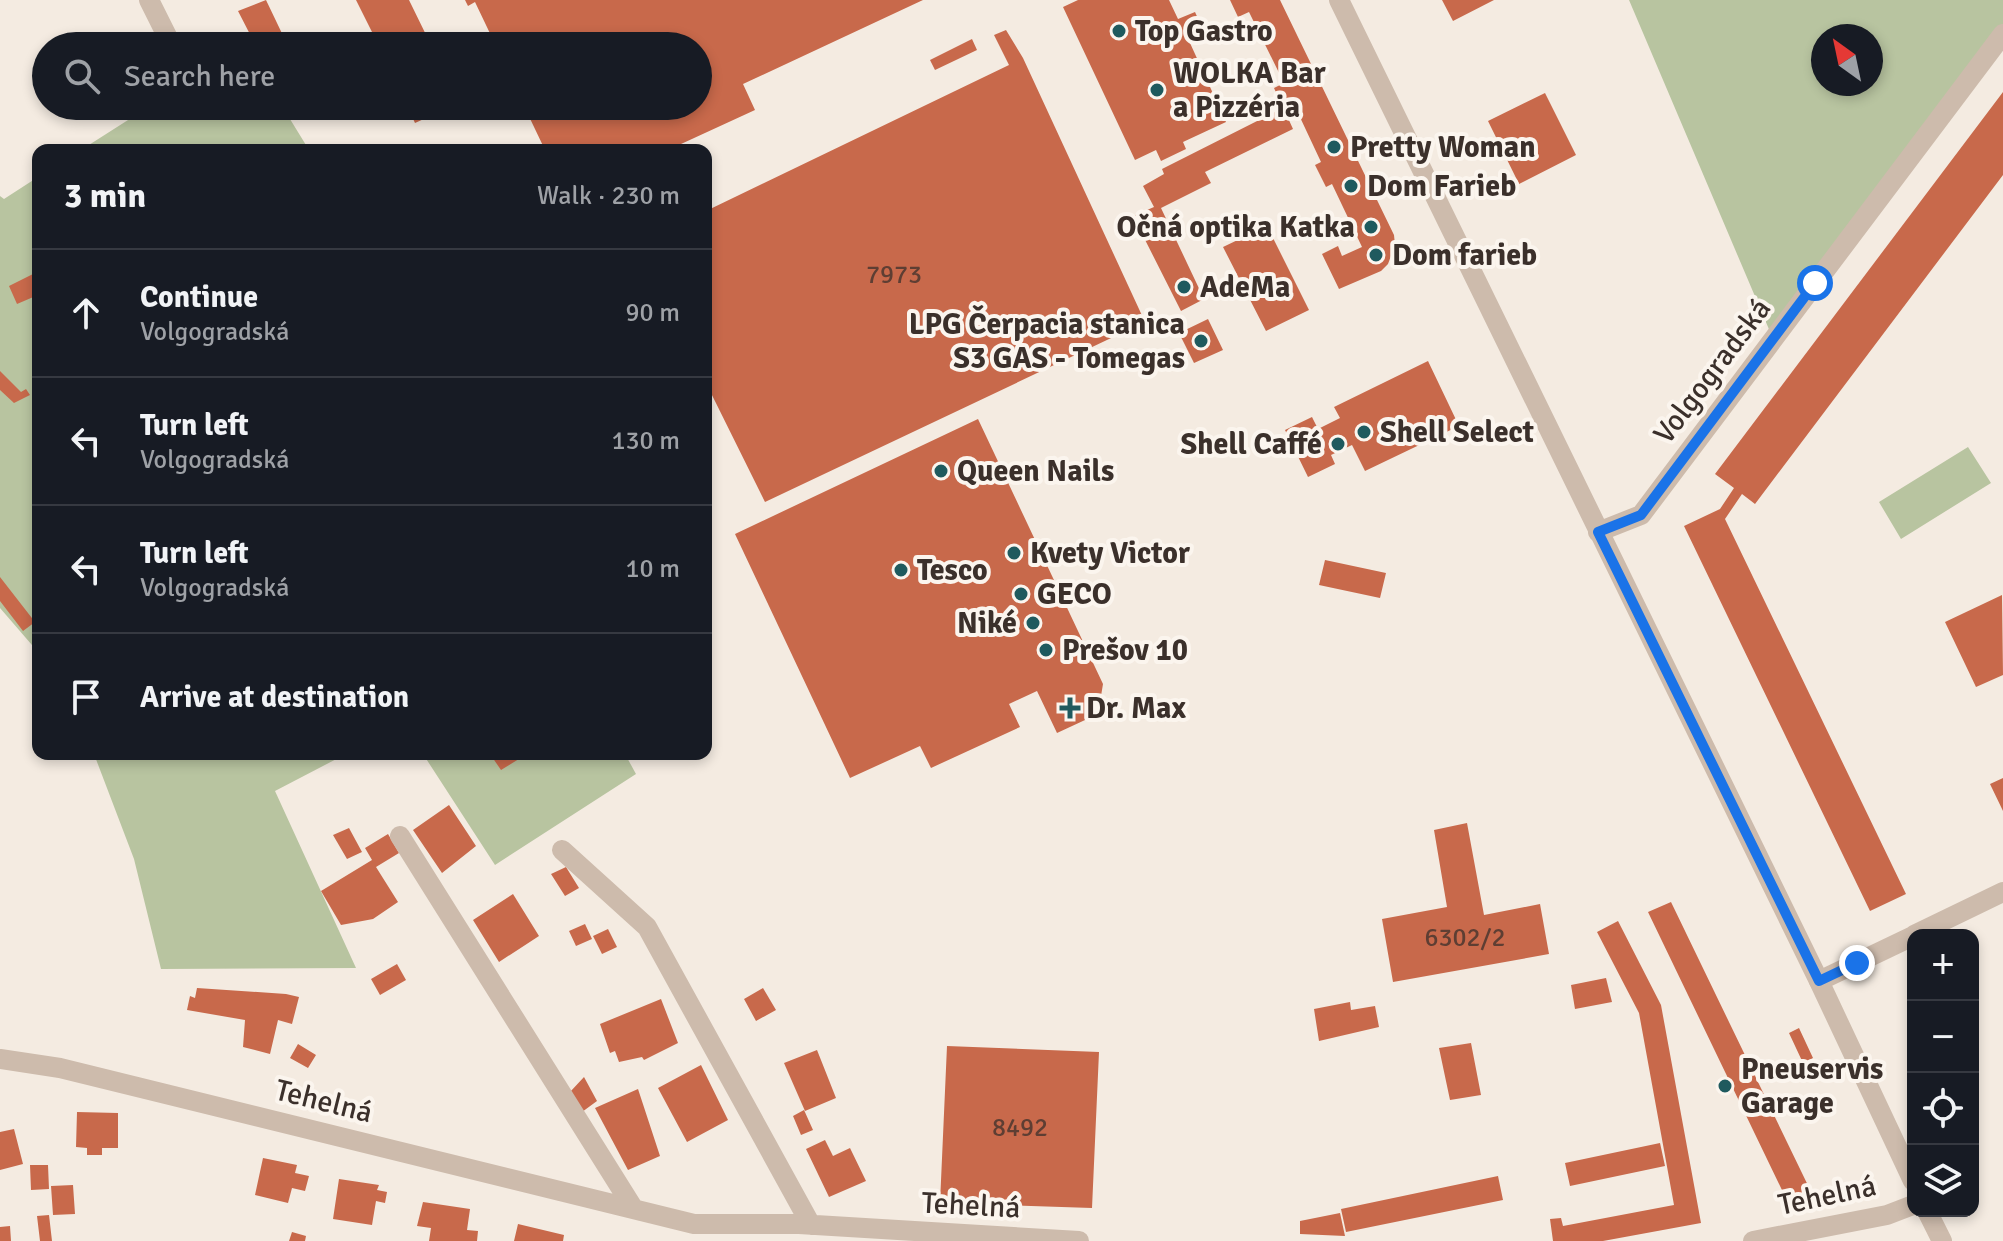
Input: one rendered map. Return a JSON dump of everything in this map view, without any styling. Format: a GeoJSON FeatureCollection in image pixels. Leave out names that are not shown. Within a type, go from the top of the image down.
{"type":"FeatureCollection","features":[{"type":"Feature","properties":{"kind":"street"},"geometry":{"type":"LineString","coordinates":[[149,0],[165,32]]}},
{"type":"Feature","properties":{"kind":"street"},"geometry":{"type":"LineString","coordinates":[[1343,1],[1907,1168]]}},
{"type":"Feature","properties":{"kind":"street","name":"Volgogradská"},"geometry":{"type":"LineString","coordinates":[[1598,532],[1641,515],[2003,34]]}},
{"type":"Feature","properties":{"kind":"street"},"geometry":{"type":"LineString","coordinates":[[400,836],[632,1206]]}},
{"type":"Feature","properties":{"kind":"street"},"geometry":{"type":"LineString","coordinates":[[562,850],[647,927],[811,1225]]}},
{"type":"Feature","properties":{"kind":"street"},"geometry":{"type":"LineString","coordinates":[[1926,929],[2003,892]]}},
{"type":"Feature","properties":{"kind":"street"},"geometry":{"type":"LineString","coordinates":[[1819,981],[1907,938]]}},
{"type":"Feature","properties":{"kind":"street","name":"Tehelná"},"geometry":{"type":"LineString","coordinates":[[0,1059],[60,1068],[632,1206],[694,1224],[811,1225],[1079,1241]]}},
{"type":"Feature","properties":{"kind":"street","name":"Tehelná"},"geometry":{"type":"LineString","coordinates":[[1753,1241],[1887,1215],[1907,1207]]}},
{"type":"Feature","properties":{"kind":"street"},"geometry":{"type":"LineString","coordinates":[[1930,1217],[1942,1241]]}},
{"type":"Feature","properties":{"kind":"green space"},"geometry":{"type":"Polygon","coordinates":[[[1629,0],[2003,0],[2003,41],[1774,341],[1629,0]]]}},
{"type":"Feature","properties":{"kind":"green space"},"geometry":{"type":"Polygon","coordinates":[[[128,120],[291,120],[305,144],[90,144],[128,120]]]}},
{"type":"Feature","properties":{"kind":"green space"},"geometry":{"type":"Polygon","coordinates":[[[32,181],[32,645],[0,608],[0,196],[4,199],[32,181]]]}},
{"type":"Feature","properties":{"kind":"green space"},"geometry":{"type":"Polygon","coordinates":[[[1968,447],[1991,483],[1901,539],[1879,502],[1968,447]]]}},
{"type":"Feature","properties":{"kind":"green space"},"geometry":{"type":"Polygon","coordinates":[[[96,760],[334,760],[275,791],[356,968],[161,969],[134,859],[96,760]]]}},
{"type":"Feature","properties":{"kind":"green space"},"geometry":{"type":"Polygon","coordinates":[[[427,760],[628,760],[636,774],[495,865],[427,760]]]}},
{"type":"Feature","properties":{"kind":"building"},"geometry":{"type":"Polygon","coordinates":[[[266,0],[281,32],[249,32],[238,11],[266,0]]]}},
{"type":"Feature","properties":{"kind":"building"},"geometry":{"type":"Polygon","coordinates":[[[356,0],[409,0],[425,32],[372,32],[356,0]]]}},
{"type":"Feature","properties":{"kind":"building"},"geometry":{"type":"Polygon","coordinates":[[[465,0],[923,0],[743,84],[755,110],[681,144],[542,144],[531,120],[712,120],[712,32],[489,32],[475,2],[468,6],[465,0]]]}},
{"type":"Feature","properties":{"kind":"building"},"geometry":{"type":"Polygon","coordinates":[[[1078,0],[1169,0],[1178,19],[1195,12],[1206,36],[1190,43],[1226,122],[1183,142],[1186,149],[1161,161],[1156,150],[1135,160],[1063,7],[1078,0]]]}},
{"type":"Feature","properties":{"kind":"building"},"geometry":{"type":"Polygon","coordinates":[[[1230,0],[1280,0],[1394,235],[1395,245],[1388,264],[1381,271],[1339,289],[1322,254],[1338,246],[1342,256],[1362,247],[1332,184],[1326,187],[1315,165],[1321,162],[1298,113],[1288,118],[1293,129],[1205,172],[1211,183],[1161,208],[1204,299],[1181,311],[1133,216],[1154,207],[1143,186],[1164,174],[1162,169],[1283,108],[1274,88],[1284,83],[1249,12],[1238,17],[1230,0]]]}},
{"type":"Feature","properties":{"kind":"building"},"geometry":{"type":"Polygon","coordinates":[[[1442,0],[1494,0],[1453,21],[1442,0]]]}},
{"type":"Feature","properties":{"kind":"building"},"geometry":{"type":"Polygon","coordinates":[[[1006,30],[1023,58],[1145,322],[765,502],[712,395],[712,208],[1009,65],[994,35],[1006,30]]]}},
{"type":"Feature","properties":{"kind":"building"},"geometry":{"type":"Polygon","coordinates":[[[972,39],[977,50],[935,70],[930,60],[972,39]]]}},
{"type":"Feature","properties":{"kind":"building"},"geometry":{"type":"Polygon","coordinates":[[[2003,92],[2003,175],[1755,504],[1742,494],[1725,519],[1906,894],[1870,911],[1684,526],[1720,509],[1734,488],[1715,474],[2003,92]]]}},
{"type":"Feature","properties":{"kind":"building"},"geometry":{"type":"Polygon","coordinates":[[[1545,93],[1576,155],[1519,184],[1488,121],[1545,93]]]}},
{"type":"Feature","properties":{"kind":"building"},"geometry":{"type":"Polygon","coordinates":[[[1267,226],[1309,310],[1266,331],[1223,247],[1267,226]]]}},
{"type":"Feature","properties":{"kind":"building"},"geometry":{"type":"Polygon","coordinates":[[[32,274],[32,298],[17,304],[9,286],[32,274]]]}},
{"type":"Feature","properties":{"kind":"building","name":"LPG Čerpacia stanica S3 GAS - Tomegas"},"geometry":{"type":"Polygon","coordinates":[[[1208,319],[1223,350],[1194,363],[1179,333],[1208,319]]]}},
{"type":"Feature","properties":{"kind":"building"},"geometry":{"type":"Polygon","coordinates":[[[1428,361],[1459,426],[1365,471],[1352,445],[1331,455],[1335,464],[1308,477],[1285,430],[1312,417],[1318,429],[1340,418],[1334,407],[1428,361]]]}},
{"type":"Feature","properties":{"kind":"building"},"geometry":{"type":"Polygon","coordinates":[[[0,371],[21,392],[26,389],[30,395],[14,403],[0,390],[0,371]]]}},
{"type":"Feature","properties":{"kind":"building","name":"Tesco"},"geometry":{"type":"Polygon","coordinates":[[[978,419],[1103,684],[1098,714],[1057,733],[1037,691],[1009,704],[1020,727],[931,768],[920,746],[850,778],[735,534],[978,419]]]}},
{"type":"Feature","properties":{"kind":"building"},"geometry":{"type":"Polygon","coordinates":[[[1325,560],[1386,573],[1380,598],[1319,585],[1325,560]]]}},
{"type":"Feature","properties":{"kind":"building"},"geometry":{"type":"Polygon","coordinates":[[[0,577],[32,618],[32,624],[23,631],[0,601],[0,577]]]}},
{"type":"Feature","properties":{"kind":"building"},"geometry":{"type":"Polygon","coordinates":[[[2002,595],[2003,675],[1976,687],[1945,622],[2002,595]]]}},
{"type":"Feature","properties":{"kind":"building"},"geometry":{"type":"Polygon","coordinates":[[[494,760],[517,760],[501,770],[494,760]]]}},
{"type":"Feature","properties":{"kind":"building"},"geometry":{"type":"Polygon","coordinates":[[[2003,778],[2003,811],[1990,784],[2003,778]]]}},
{"type":"Feature","properties":{"kind":"building"},"geometry":{"type":"Polygon","coordinates":[[[449,805],[476,846],[442,873],[413,830],[449,805]]]}},
{"type":"Feature","properties":{"kind":"building"},"geometry":{"type":"Polygon","coordinates":[[[1467,823],[1484,915],[1540,904],[1549,954],[1393,982],[1382,919],[1447,907],[1434,830],[1467,823]]]}},
{"type":"Feature","properties":{"kind":"building"},"geometry":{"type":"Polygon","coordinates":[[[349,828],[362,852],[347,859],[333,835],[349,828]]]}},
{"type":"Feature","properties":{"kind":"building"},"geometry":{"type":"Polygon","coordinates":[[[388,834],[399,853],[376,867],[398,902],[373,919],[341,925],[321,891],[372,860],[365,848],[388,834]]]}},
{"type":"Feature","properties":{"kind":"building"},"geometry":{"type":"Polygon","coordinates":[[[566,867],[579,888],[565,896],[551,874],[566,867]]]}},
{"type":"Feature","properties":{"kind":"building"},"geometry":{"type":"Polygon","coordinates":[[[513,894],[539,936],[499,962],[473,920],[513,894]]]}},
{"type":"Feature","properties":{"kind":"building"},"geometry":{"type":"Polygon","coordinates":[[[1671,902],[1816,1202],[1793,1213],[1648,912],[1671,902]]]}},
{"type":"Feature","properties":{"kind":"building"},"geometry":{"type":"Polygon","coordinates":[[[1618,921],[1661,1005],[1701,1223],[1603,1241],[1553,1241],[1550,1219],[1561,1218],[1563,1226],[1674,1205],[1639,1013],[1597,932],[1618,921]]]}},
{"type":"Feature","properties":{"kind":"building"},"geometry":{"type":"Polygon","coordinates":[[[585,924],[592,939],[576,946],[569,931],[585,924]]]}},
{"type":"Feature","properties":{"kind":"building"},"geometry":{"type":"Polygon","coordinates":[[[608,929],[617,947],[602,954],[593,936],[608,929]]]}},
{"type":"Feature","properties":{"kind":"building"},"geometry":{"type":"Polygon","coordinates":[[[397,964],[406,980],[380,995],[371,979],[397,964]]]}},
{"type":"Feature","properties":{"kind":"building"},"geometry":{"type":"Polygon","coordinates":[[[1606,978],[1612,1002],[1575,1009],[1571,985],[1606,978]]]}},
{"type":"Feature","properties":{"kind":"building"},"geometry":{"type":"Polygon","coordinates":[[[197,988],[299,997],[292,1024],[278,1020],[270,1054],[243,1047],[245,1020],[187,1010],[190,996],[195,998],[197,988]]]}},
{"type":"Feature","properties":{"kind":"building"},"geometry":{"type":"Polygon","coordinates":[[[763,988],[776,1010],[756,1021],[744,999],[763,988]]]}},
{"type":"Feature","properties":{"kind":"building"},"geometry":{"type":"Polygon","coordinates":[[[661,999],[678,1043],[644,1060],[642,1057],[619,1062],[615,1051],[610,1053],[600,1024],[661,999]]]}},
{"type":"Feature","properties":{"kind":"building"},"geometry":{"type":"Polygon","coordinates":[[[1350,1002],[1351,1010],[1375,1006],[1379,1027],[1319,1041],[1314,1009],[1350,1002]]]}},
{"type":"Feature","properties":{"kind":"building"},"geometry":{"type":"Polygon","coordinates":[[[1799,1028],[1813,1058],[1803,1063],[1789,1033],[1799,1028]]]}},
{"type":"Feature","properties":{"kind":"building"},"geometry":{"type":"Polygon","coordinates":[[[1471,1043],[1481,1095],[1450,1100],[1439,1048],[1471,1043]]]}},
{"type":"Feature","properties":{"kind":"building"},"geometry":{"type":"Polygon","coordinates":[[[298,1044],[316,1055],[308,1068],[290,1058],[298,1044]]]}},
{"type":"Feature","properties":{"kind":"building"},"geometry":{"type":"Polygon","coordinates":[[[947,1046],[1099,1052],[1092,1208],[940,1203],[947,1046]]]}},
{"type":"Feature","properties":{"kind":"building"},"geometry":{"type":"Polygon","coordinates":[[[817,1050],[836,1098],[805,1111],[784,1063],[817,1050]]]}},
{"type":"Feature","properties":{"kind":"building"},"geometry":{"type":"Polygon","coordinates":[[[701,1065],[728,1120],[687,1142],[658,1088],[701,1065]]]}},
{"type":"Feature","properties":{"kind":"building"},"geometry":{"type":"Polygon","coordinates":[[[584,1077],[597,1101],[582,1112],[570,1092],[584,1077]]]}},
{"type":"Feature","properties":{"kind":"building"},"geometry":{"type":"Polygon","coordinates":[[[638,1089],[660,1156],[628,1170],[595,1108],[638,1089]]]}},
{"type":"Feature","properties":{"kind":"building"},"geometry":{"type":"Polygon","coordinates":[[[804,1110],[813,1130],[801,1135],[793,1116],[804,1110]]]}},
{"type":"Feature","properties":{"kind":"building"},"geometry":{"type":"Polygon","coordinates":[[[77,1112],[118,1113],[118,1148],[102,1148],[102,1155],[87,1155],[87,1148],[76,1147],[77,1112]]]}},
{"type":"Feature","properties":{"kind":"building"},"geometry":{"type":"Polygon","coordinates":[[[14,1129],[23,1164],[0,1170],[0,1132],[14,1129]]]}},
{"type":"Feature","properties":{"kind":"building"},"geometry":{"type":"Polygon","coordinates":[[[825,1140],[833,1156],[850,1148],[866,1181],[829,1197],[806,1149],[825,1140]]]}},
{"type":"Feature","properties":{"kind":"building"},"geometry":{"type":"Polygon","coordinates":[[[1660,1143],[1665,1166],[1570,1186],[1565,1163],[1660,1143]]]}},
{"type":"Feature","properties":{"kind":"building"},"geometry":{"type":"Polygon","coordinates":[[[263,1158],[297,1165],[295,1173],[309,1176],[305,1191],[292,1188],[288,1203],[255,1195],[263,1158]]]}},
{"type":"Feature","properties":{"kind":"building"},"geometry":{"type":"Polygon","coordinates":[[[30,1165],[48,1165],[49,1189],[31,1190],[30,1165]]]}},
{"type":"Feature","properties":{"kind":"building"},"geometry":{"type":"Polygon","coordinates":[[[1498,1176],[1503,1200],[1346,1232],[1341,1209],[1498,1176]]]}},
{"type":"Feature","properties":{"kind":"building"},"geometry":{"type":"Polygon","coordinates":[[[339,1179],[379,1185],[377,1190],[387,1192],[385,1203],[376,1201],[372,1225],[333,1219],[339,1179]]]}},
{"type":"Feature","properties":{"kind":"building"},"geometry":{"type":"Polygon","coordinates":[[[73,1185],[75,1214],[53,1215],[51,1186],[73,1185]]]}},
{"type":"Feature","properties":{"kind":"building"},"geometry":{"type":"Polygon","coordinates":[[[423,1202],[470,1209],[467,1230],[478,1231],[477,1241],[429,1241],[431,1228],[417,1226],[423,1202]]]}},
{"type":"Feature","properties":{"kind":"building"},"geometry":{"type":"Polygon","coordinates":[[[1340,1213],[1345,1236],[1300,1234],[1300,1221],[1340,1213]]]}},
{"type":"Feature","properties":{"kind":"building"},"geometry":{"type":"Polygon","coordinates":[[[49,1215],[52,1241],[40,1241],[37,1216],[49,1215]]]}},
{"type":"Feature","properties":{"kind":"building"},"geometry":{"type":"Polygon","coordinates":[[[518,1224],[564,1235],[563,1241],[514,1241],[518,1224]]]}},
{"type":"Feature","properties":{"kind":"building"},"geometry":{"type":"Polygon","coordinates":[[[10,1226],[11,1241],[0,1241],[0,1227],[10,1226]]]}},
{"type":"Feature","properties":{"kind":"building"},"geometry":{"type":"Polygon","coordinates":[[[292,1232],[306,1236],[305,1241],[289,1241],[292,1232]]]}},
{"type":"Feature","properties":{"kind":"place","name":"Top Gastro"},"geometry":{"type":"Point","coordinates":[1119,31]}},
{"type":"Feature","properties":{"kind":"place","name":"WOLKA Bar a Pizzéria"},"geometry":{"type":"Point","coordinates":[1157,90]}},
{"type":"Feature","properties":{"kind":"place","name":"Pretty Woman"},"geometry":{"type":"Point","coordinates":[1334,147]}},
{"type":"Feature","properties":{"kind":"place","name":"Dom Farieb"},"geometry":{"type":"Point","coordinates":[1351,186]}},
{"type":"Feature","properties":{"kind":"place","name":"Očná optika Katka"},"geometry":{"type":"Point","coordinates":[1371,227]}},
{"type":"Feature","properties":{"kind":"place","name":"Dom farieb"},"geometry":{"type":"Point","coordinates":[1376,255]}},
{"type":"Feature","properties":{"kind":"place","name":"AdeMa"},"geometry":{"type":"Point","coordinates":[1184,287]}},
{"type":"Feature","properties":{"kind":"place","name":"LPG Čerpacia stanica S3 GAS - Tomegas"},"geometry":{"type":"Point","coordinates":[1201,341]}},
{"type":"Feature","properties":{"kind":"place","name":"Shell Select"},"geometry":{"type":"Point","coordinates":[1364,432]}},
{"type":"Feature","properties":{"kind":"place","name":"Shell Caffé"},"geometry":{"type":"Point","coordinates":[1338,444]}},
{"type":"Feature","properties":{"kind":"place","name":"Queen Nails"},"geometry":{"type":"Point","coordinates":[941,471]}},
{"type":"Feature","properties":{"kind":"place","name":"Kvety Victor"},"geometry":{"type":"Point","coordinates":[1014,553]}},
{"type":"Feature","properties":{"kind":"place","name":"Tesco"},"geometry":{"type":"Point","coordinates":[901,570]}},
{"type":"Feature","properties":{"kind":"place","name":"GECO"},"geometry":{"type":"Point","coordinates":[1021,594]}},
{"type":"Feature","properties":{"kind":"place","name":"Niké"},"geometry":{"type":"Point","coordinates":[1033,623]}},
{"type":"Feature","properties":{"kind":"place","name":"Prešov 10"},"geometry":{"type":"Point","coordinates":[1046,650]}},
{"type":"Feature","properties":{"kind":"place","name":"Dr. Max"},"geometry":{"type":"Point","coordinates":[1070,708]}},
{"type":"Feature","properties":{"kind":"place","name":"Pneuservis Garage"},"geometry":{"type":"Point","coordinates":[1725,1086]}},
{"type":"Feature","properties":{"kind":"route"},"geometry":{"type":"LineString","coordinates":[[1815,283],[1641,515],[1598,532],[1819,981],[1857,963]]}}]}
